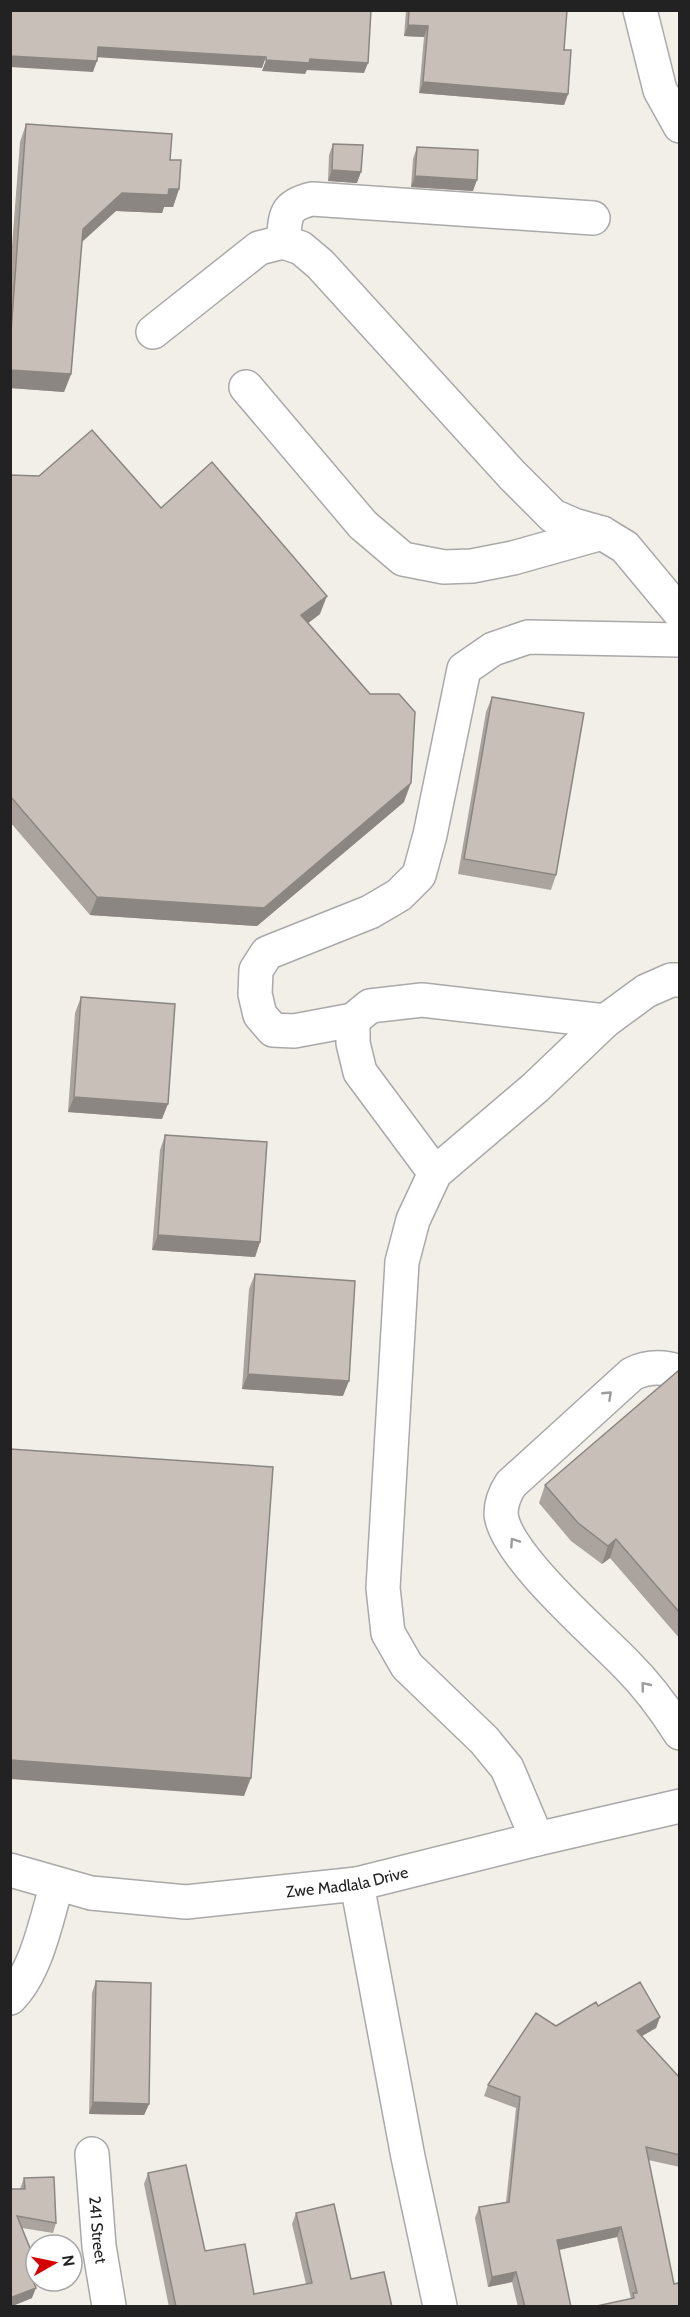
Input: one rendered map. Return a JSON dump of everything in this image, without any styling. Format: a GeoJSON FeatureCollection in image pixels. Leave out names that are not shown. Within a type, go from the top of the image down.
{"type":"FeatureCollection","features":[{"type":"Feature","properties":{"kind":"street"},"geometry":{"type":"LineString","coordinates":[[640,10],[670,89],[680,126]]}},
{"type":"Feature","properties":{"kind":"street"},"geometry":{"type":"LineString","coordinates":[[284,242],[286,213],[296,203],[312,199],[593,218]]}},
{"type":"Feature","properties":{"kind":"street"},"geometry":{"type":"LineString","coordinates":[[153,332],[259,248],[284,242],[301,248],[320,264],[504,467],[553,516],[602,533],[625,547],[680,613]]}},
{"type":"Feature","properties":{"kind":"street"},"geometry":{"type":"LineString","coordinates":[[246,387],[363,525],[403,559],[444,567],[472,566],[513,558],[602,533]]}},
{"type":"Feature","properties":{"kind":"street"},"geometry":{"type":"LineString","coordinates":[[605,1021],[422,1000],[370,1006],[353,1020],[294,1031],[273,1030],[260,1015],[255,994],[256,970],[267,953],[370,912],[399,895],[419,874],[430,835],[464,669],[493,649],[528,638],[680,640]]}},
{"type":"Feature","properties":{"kind":"street"},"geometry":{"type":"LineString","coordinates":[[537,1839],[507,1768],[484,1740],[407,1666],[388,1633],[382,1588],[402,1262],[413,1220],[435,1173],[536,1087],[605,1021],[646,991],[671,980],[680,980]]}},
{"type":"Feature","properties":{"kind":"street"},"geometry":{"type":"LineString","coordinates":[[353,1020],[353,1043],[360,1072],[435,1173]]}},
{"type":"Feature","properties":{"kind":"street"},"geometry":{"type":"LineString","coordinates":[[680,1372],[659,1367],[643,1368],[632,1374],[511,1484],[505,1492],[501,1514],[509,1535],[524,1556],[569,1611],[628,1665],[680,1733]]}},
{"type":"Feature","properties":{"kind":"street","name":"Zwe Madlala Drive"},"geometry":{"type":"LineString","coordinates":[[10,1870],[91,1893],[186,1902],[357,1884],[680,1806]]}},
{"type":"Feature","properties":{"kind":"street"},"geometry":{"type":"LineString","coordinates":[[10,1998],[21,1988],[31,1966],[57,1884]]}},
{"type":"Feature","properties":{"kind":"street"},"geometry":{"type":"LineString","coordinates":[[357,1884],[408,2157],[440,2307]]}},
{"type":"Feature","properties":{"kind":"street","name":"241 Street"},"geometry":{"type":"LineString","coordinates":[[92,2154],[99,2246],[109,2307]]}},
{"type":"Feature","properties":{"kind":"building"},"geometry":{"type":"Polygon","coordinates":[[[10,10],[371,10],[368,63],[310,59],[309,63],[266,60],[266,57],[98,47],[97,61],[10,56],[10,10]]]}},
{"type":"Feature","properties":{"kind":"building"},"geometry":{"type":"Polygon","coordinates":[[[409,10],[567,10],[564,50],[571,50],[568,94],[423,82],[428,26],[408,25],[409,10]]]}},
{"type":"Feature","properties":{"kind":"building"},"geometry":{"type":"Polygon","coordinates":[[[26,124],[172,134],[170,160],[181,160],[179,189],[169,189],[168,195],[122,193],[83,229],[71,374],[10,370],[26,124]]]}},
{"type":"Feature","properties":{"kind":"building"},"geometry":{"type":"Polygon","coordinates":[[[333,144],[363,145],[361,172],[332,170],[333,144]]]}},
{"type":"Feature","properties":{"kind":"building"},"geometry":{"type":"Polygon","coordinates":[[[417,147],[478,150],[477,180],[415,176],[417,147]]]}},
{"type":"Feature","properties":{"kind":"building"},"geometry":{"type":"Polygon","coordinates":[[[92,430],[161,508],[212,462],[327,596],[301,615],[370,694],[399,694],[415,712],[411,783],[264,908],[97,897],[10,796],[10,475],[39,476],[92,430]]]}},
{"type":"Feature","properties":{"kind":"building"},"geometry":{"type":"Polygon","coordinates":[[[492,697],[584,713],[556,875],[464,859],[492,697]]]}},
{"type":"Feature","properties":{"kind":"building"},"geometry":{"type":"Polygon","coordinates":[[[81,997],[175,1004],[168,1104],[74,1097],[81,997]]]}},
{"type":"Feature","properties":{"kind":"building"},"geometry":{"type":"Polygon","coordinates":[[[165,1135],[267,1142],[260,1242],[158,1235],[165,1135]]]}},
{"type":"Feature","properties":{"kind":"building"},"geometry":{"type":"Polygon","coordinates":[[[255,1274],[355,1281],[349,1381],[248,1374],[255,1274]]]}},
{"type":"Feature","properties":{"kind":"building"},"geometry":{"type":"Polygon","coordinates":[[[680,1371],[680,1613],[616,1539],[608,1546],[578,1523],[545,1485],[680,1371]]]}},
{"type":"Feature","properties":{"kind":"building"},"geometry":{"type":"Polygon","coordinates":[[[10,1449],[273,1467],[251,1778],[10,1760],[10,1449]]]}},
{"type":"Feature","properties":{"kind":"building"},"geometry":{"type":"Polygon","coordinates":[[[96,1981],[151,1983],[149,2104],[93,2102],[96,1981]]]}},
{"type":"Feature","properties":{"kind":"building"},"geometry":{"type":"Polygon","coordinates":[[[640,1982],[660,2017],[637,2031],[680,2078],[680,2155],[646,2147],[674,2284],[678,2283],[680,2289],[680,2307],[592,2307],[634,2298],[633,2293],[637,2293],[621,2227],[557,2240],[571,2307],[525,2307],[516,2272],[492,2277],[479,2207],[509,2202],[520,2097],[488,2085],[536,2013],[556,2026],[596,2002],[598,2006],[640,1982]]]}},
{"type":"Feature","properties":{"kind":"building"},"geometry":{"type":"Polygon","coordinates":[[[186,2165],[205,2251],[245,2244],[254,2294],[312,2283],[296,2213],[334,2204],[351,2279],[384,2272],[392,2307],[176,2307],[148,2173],[186,2165]]]}},
{"type":"Feature","properties":{"kind":"building"},"geometry":{"type":"Polygon","coordinates":[[[54,2177],[56,2223],[17,2216],[24,2233],[24,2293],[10,2298],[10,2189],[25,2189],[24,2178],[54,2177]]]}}]}
